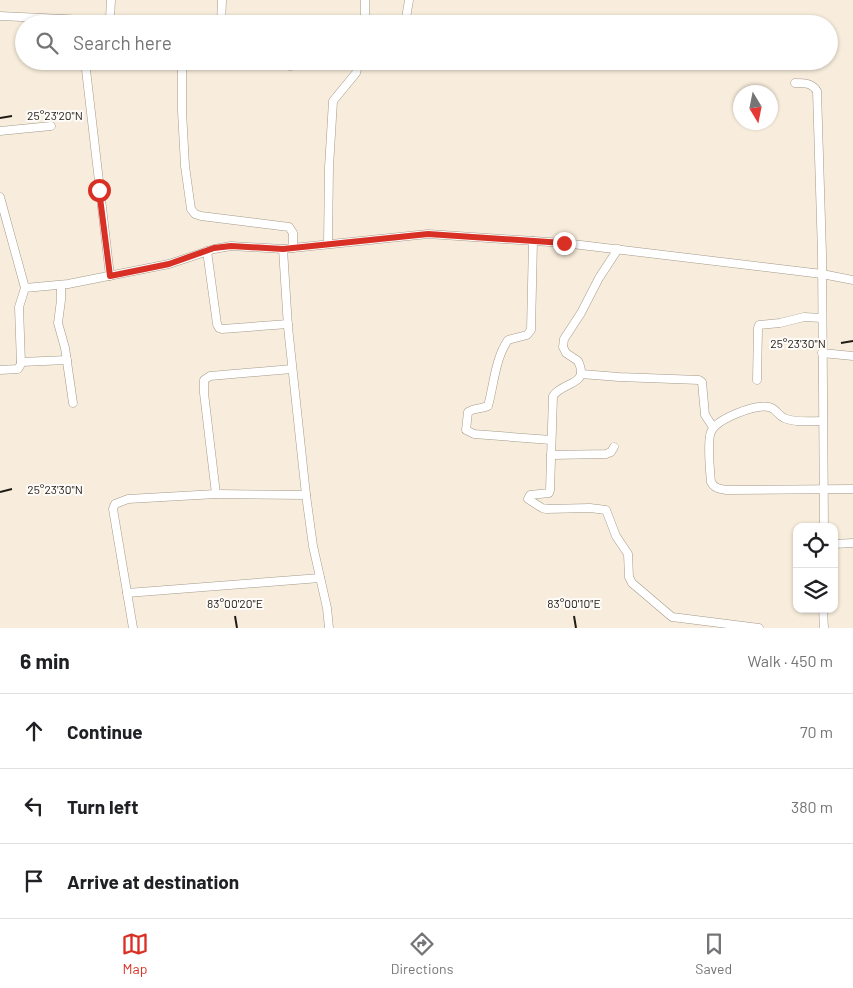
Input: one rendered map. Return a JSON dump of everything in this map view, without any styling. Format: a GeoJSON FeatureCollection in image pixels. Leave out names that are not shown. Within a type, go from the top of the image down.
{"type":"FeatureCollection","features":[{"type":"Feature","properties":{"kind":"street"},"geometry":{"type":"LineString","coordinates":[[111,0],[111,15]]}},
{"type":"Feature","properties":{"kind":"street"},"geometry":{"type":"LineString","coordinates":[[221,15],[222,0]]}},
{"type":"Feature","properties":{"kind":"street"},"geometry":{"type":"LineString","coordinates":[[365,0],[365,15]]}},
{"type":"Feature","properties":{"kind":"street"},"geometry":{"type":"LineString","coordinates":[[406,15],[408,0]]}},
{"type":"Feature","properties":{"kind":"street"},"geometry":{"type":"LineString","coordinates":[[0,16],[15,17]]}},
{"type":"Feature","properties":{"kind":"street"},"geometry":{"type":"LineString","coordinates":[[86,70],[110,276]]}},
{"type":"Feature","properties":{"kind":"street"},"geometry":{"type":"LineString","coordinates":[[182,70],[184,148],[191,209],[195,214],[201,216],[289,227],[293,233],[293,248]]}},
{"type":"Feature","properties":{"kind":"street"},"geometry":{"type":"LineString","coordinates":[[328,244],[329,167],[333,101],[357,70]]}},
{"type":"Feature","properties":{"kind":"street"},"geometry":{"type":"LineString","coordinates":[[795,83],[808,84],[817,91],[822,274],[824,523]]}},
{"type":"Feature","properties":{"kind":"street"},"geometry":{"type":"LineString","coordinates":[[0,131],[51,126]]}},
{"type":"Feature","properties":{"kind":"street"},"geometry":{"type":"LineString","coordinates":[[0,197],[25,288],[19,308],[21,362],[18,369],[0,370]]}},
{"type":"Feature","properties":{"kind":"street"},"geometry":{"type":"LineString","coordinates":[[25,288],[110,276],[169,264],[207,251],[231,246],[283,249],[428,234],[533,241],[618,250],[822,274],[853,280]]}},
{"type":"Feature","properties":{"kind":"street"},"geometry":{"type":"LineString","coordinates":[[533,241],[532,330],[526,336],[508,340],[504,345],[488,406],[472,409],[468,412],[466,430],[474,434],[551,440]]}},
{"type":"Feature","properties":{"kind":"street"},"geometry":{"type":"LineString","coordinates":[[283,249],[292,369],[306,495],[329,628]]}},
{"type":"Feature","properties":{"kind":"street"},"geometry":{"type":"LineString","coordinates":[[618,250],[600,278],[581,314],[564,339],[563,347],[566,353],[578,361],[581,374],[580,378],[557,391],[553,396],[550,490],[544,494],[530,494],[528,499],[546,509],[590,508],[606,510],[616,536],[628,554],[629,577],[632,583],[672,617],[759,628]]}},
{"type":"Feature","properties":{"kind":"street"},"geometry":{"type":"LineString","coordinates":[[207,251],[219,328],[288,324]]}},
{"type":"Feature","properties":{"kind":"street"},"geometry":{"type":"LineString","coordinates":[[61,284],[59,327],[67,360],[73,403]]}},
{"type":"Feature","properties":{"kind":"street"},"geometry":{"type":"LineString","coordinates":[[757,380],[759,325],[786,322],[804,317],[822,318]]}},
{"type":"Feature","properties":{"kind":"street"},"geometry":{"type":"LineString","coordinates":[[822,353],[853,356]]}},
{"type":"Feature","properties":{"kind":"street"},"geometry":{"type":"LineString","coordinates":[[21,362],[67,360]]}},
{"type":"Feature","properties":{"kind":"street"},"geometry":{"type":"LineString","coordinates":[[216,494],[204,380],[210,376],[292,369]]}},
{"type":"Feature","properties":{"kind":"street"},"geometry":{"type":"LineString","coordinates":[[581,374],[700,380],[702,382],[705,415],[713,427]]}},
{"type":"Feature","properties":{"kind":"street"},"geometry":{"type":"LineString","coordinates":[[822,421],[789,419],[767,406],[740,412],[713,427],[710,436],[711,482],[714,487],[727,490],[853,489]]}},
{"type":"Feature","properties":{"kind":"street"},"geometry":{"type":"LineString","coordinates":[[551,454],[606,454],[611,452],[614,447]]}},
{"type":"Feature","properties":{"kind":"street"},"geometry":{"type":"LineString","coordinates":[[133,628],[114,509],[115,504],[128,499],[216,494],[306,495]]}},
{"type":"Feature","properties":{"kind":"street"},"geometry":{"type":"LineString","coordinates":[[838,544],[853,543]]}},
{"type":"Feature","properties":{"kind":"street"},"geometry":{"type":"LineString","coordinates":[[127,593],[320,578]]}},
{"type":"Feature","properties":{"kind":"street"},"geometry":{"type":"LineString","coordinates":[[823,613],[824,628]]}},
{"type":"Feature","properties":{"kind":"route"},"geometry":{"type":"LineString","coordinates":[[99,190],[110,276],[169,264],[214,248],[231,246],[283,249],[428,234],[564,243]]}}]}
